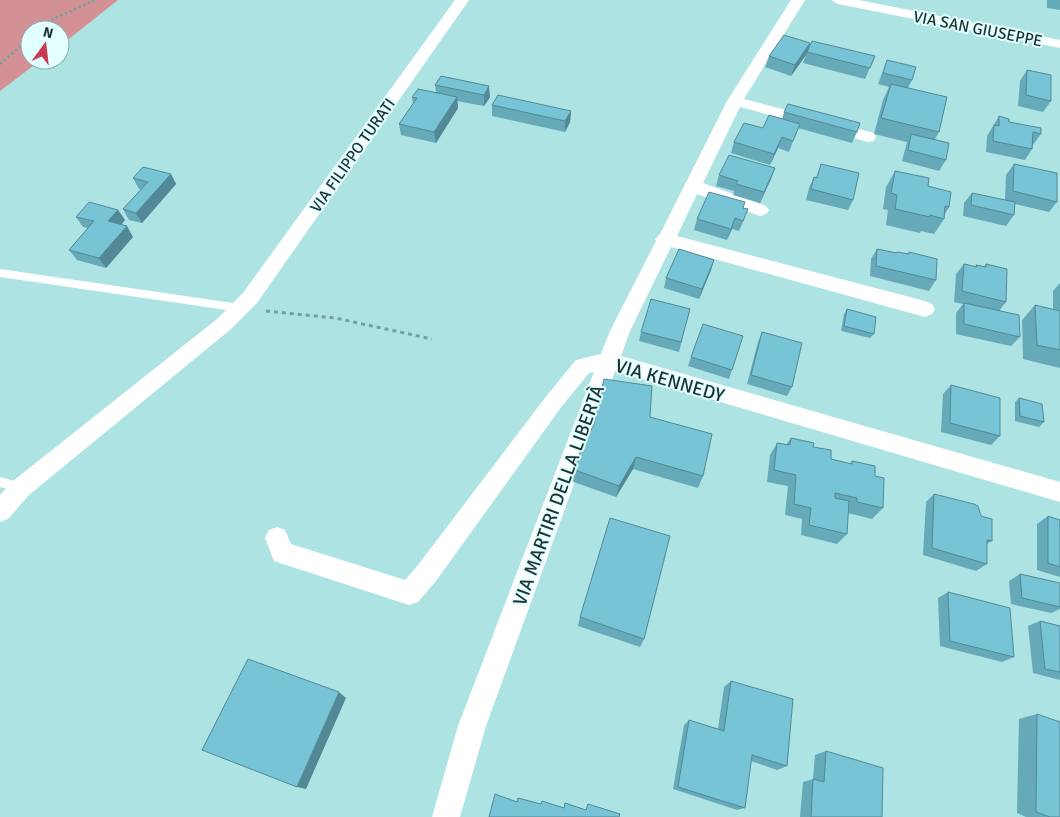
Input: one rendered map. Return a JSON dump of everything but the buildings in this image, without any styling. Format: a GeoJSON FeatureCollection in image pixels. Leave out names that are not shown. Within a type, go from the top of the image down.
{"type":"FeatureCollection","features":[{"type":"Feature","properties":{"kind":"street","name":"VIA FILIPPO TURATI"},"geometry":{"type":"LineString","coordinates":[[0,511],[21,488],[224,324],[250,298],[462,0]]}},
{"type":"Feature","properties":{"kind":"street","name":"VIA MARTIRI DELLA LIBERTÀ"},"geometry":{"type":"LineString","coordinates":[[446,817],[472,726],[608,362],[664,239],[694,186],[735,101],[798,0]]}},
{"type":"Feature","properties":{"kind":"street","name":"VIA SAN GIUSEPPE"},"geometry":{"type":"LineString","coordinates":[[838,0],[1060,44]]}},
{"type":"Feature","properties":{"kind":"street"},"geometry":{"type":"LineString","coordinates":[[735,101],[868,136]]}},
{"type":"Feature","properties":{"kind":"street"},"geometry":{"type":"LineString","coordinates":[[694,186],[760,210]]}},
{"type":"Feature","properties":{"kind":"street"},"geometry":{"type":"LineString","coordinates":[[664,239],[925,309]]}},
{"type":"Feature","properties":{"kind":"street","name":"VIA KENNEDY"},"geometry":{"type":"LineString","coordinates":[[277,538],[282,553],[410,593],[427,573],[555,400],[583,366],[608,362],[1060,492]]}},
{"type":"Feature","properties":{"kind":"lane"},"geometry":{"type":"LineString","coordinates":[[0,273],[240,308]]}},
{"type":"Feature","properties":{"kind":"lane"},"geometry":{"type":"LineString","coordinates":[[0,482],[21,488]]}},
{"type":"Feature","properties":{"kind":"path"},"geometry":{"type":"LineString","coordinates":[[52,20],[95,0]]}},
{"type":"Feature","properties":{"kind":"path"},"geometry":{"type":"LineString","coordinates":[[0,64],[20,47]]}},
{"type":"Feature","properties":{"kind":"path"},"geometry":{"type":"LineString","coordinates":[[240,308],[335,318],[432,339]]}},
{"type":"Feature","properties":{"kind":"shaded area"},"geometry":{"type":"Polygon","coordinates":[[[0,0],[118,0],[70,38],[70,20],[20,20],[20,70],[28,70],[0,91],[0,0]]]}}]}
